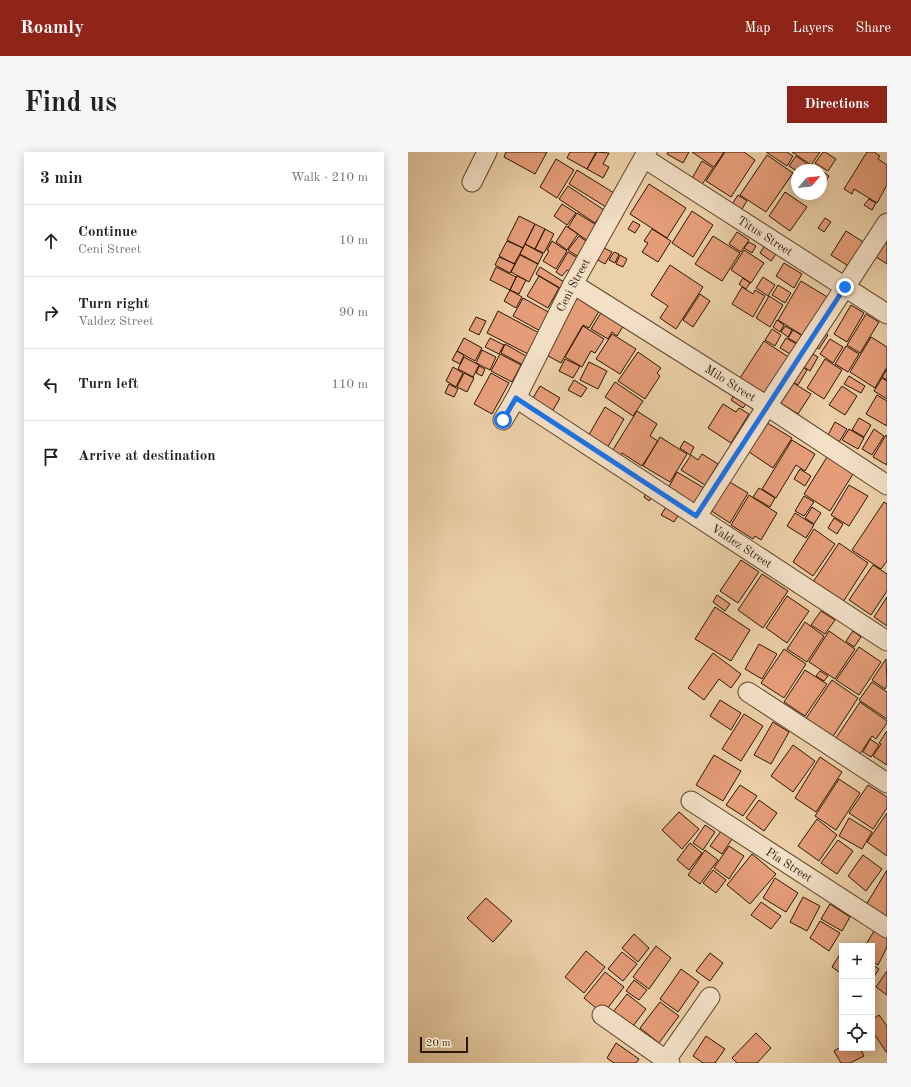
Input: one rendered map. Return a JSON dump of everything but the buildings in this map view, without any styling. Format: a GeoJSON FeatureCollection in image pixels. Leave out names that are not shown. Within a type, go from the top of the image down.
{"type":"FeatureCollection","features":[{"type":"Feature","properties":{"kind":"street"},"geometry":{"type":"LineString","coordinates":[[472,182],[487,152]]}},
{"type":"Feature","properties":{"kind":"street","name":"Ceni Street"},"geometry":{"type":"LineString","coordinates":[[503,420],[516,398],[573,284],[645,155]]}},
{"type":"Feature","properties":{"kind":"street","name":"Titus Street"},"geometry":{"type":"LineString","coordinates":[[645,155],[887,314]]}},
{"type":"Feature","properties":{"kind":"street"},"geometry":{"type":"LineString","coordinates":[[696,516],[887,223]]}},
{"type":"Feature","properties":{"kind":"street","name":"Milo Street"},"geometry":{"type":"LineString","coordinates":[[573,284],[767,406],[887,485]]}},
{"type":"Feature","properties":{"kind":"street","name":"Valdez Street"},"geometry":{"type":"LineString","coordinates":[[516,398],[887,641]]}},
{"type":"Feature","properties":{"kind":"street"},"geometry":{"type":"LineString","coordinates":[[748,692],[887,783]]}},
{"type":"Feature","properties":{"kind":"street","name":"Pia Street"},"geometry":{"type":"LineString","coordinates":[[691,801],[887,928]]}},
{"type":"Feature","properties":{"kind":"street"},"geometry":{"type":"LineString","coordinates":[[602,1016],[668,1062],[710,997]]}},
{"type":"Feature","properties":{"kind":"route"},"geometry":{"type":"LineString","coordinates":[[503,420],[516,398],[696,516],[845,287]]}}]}
